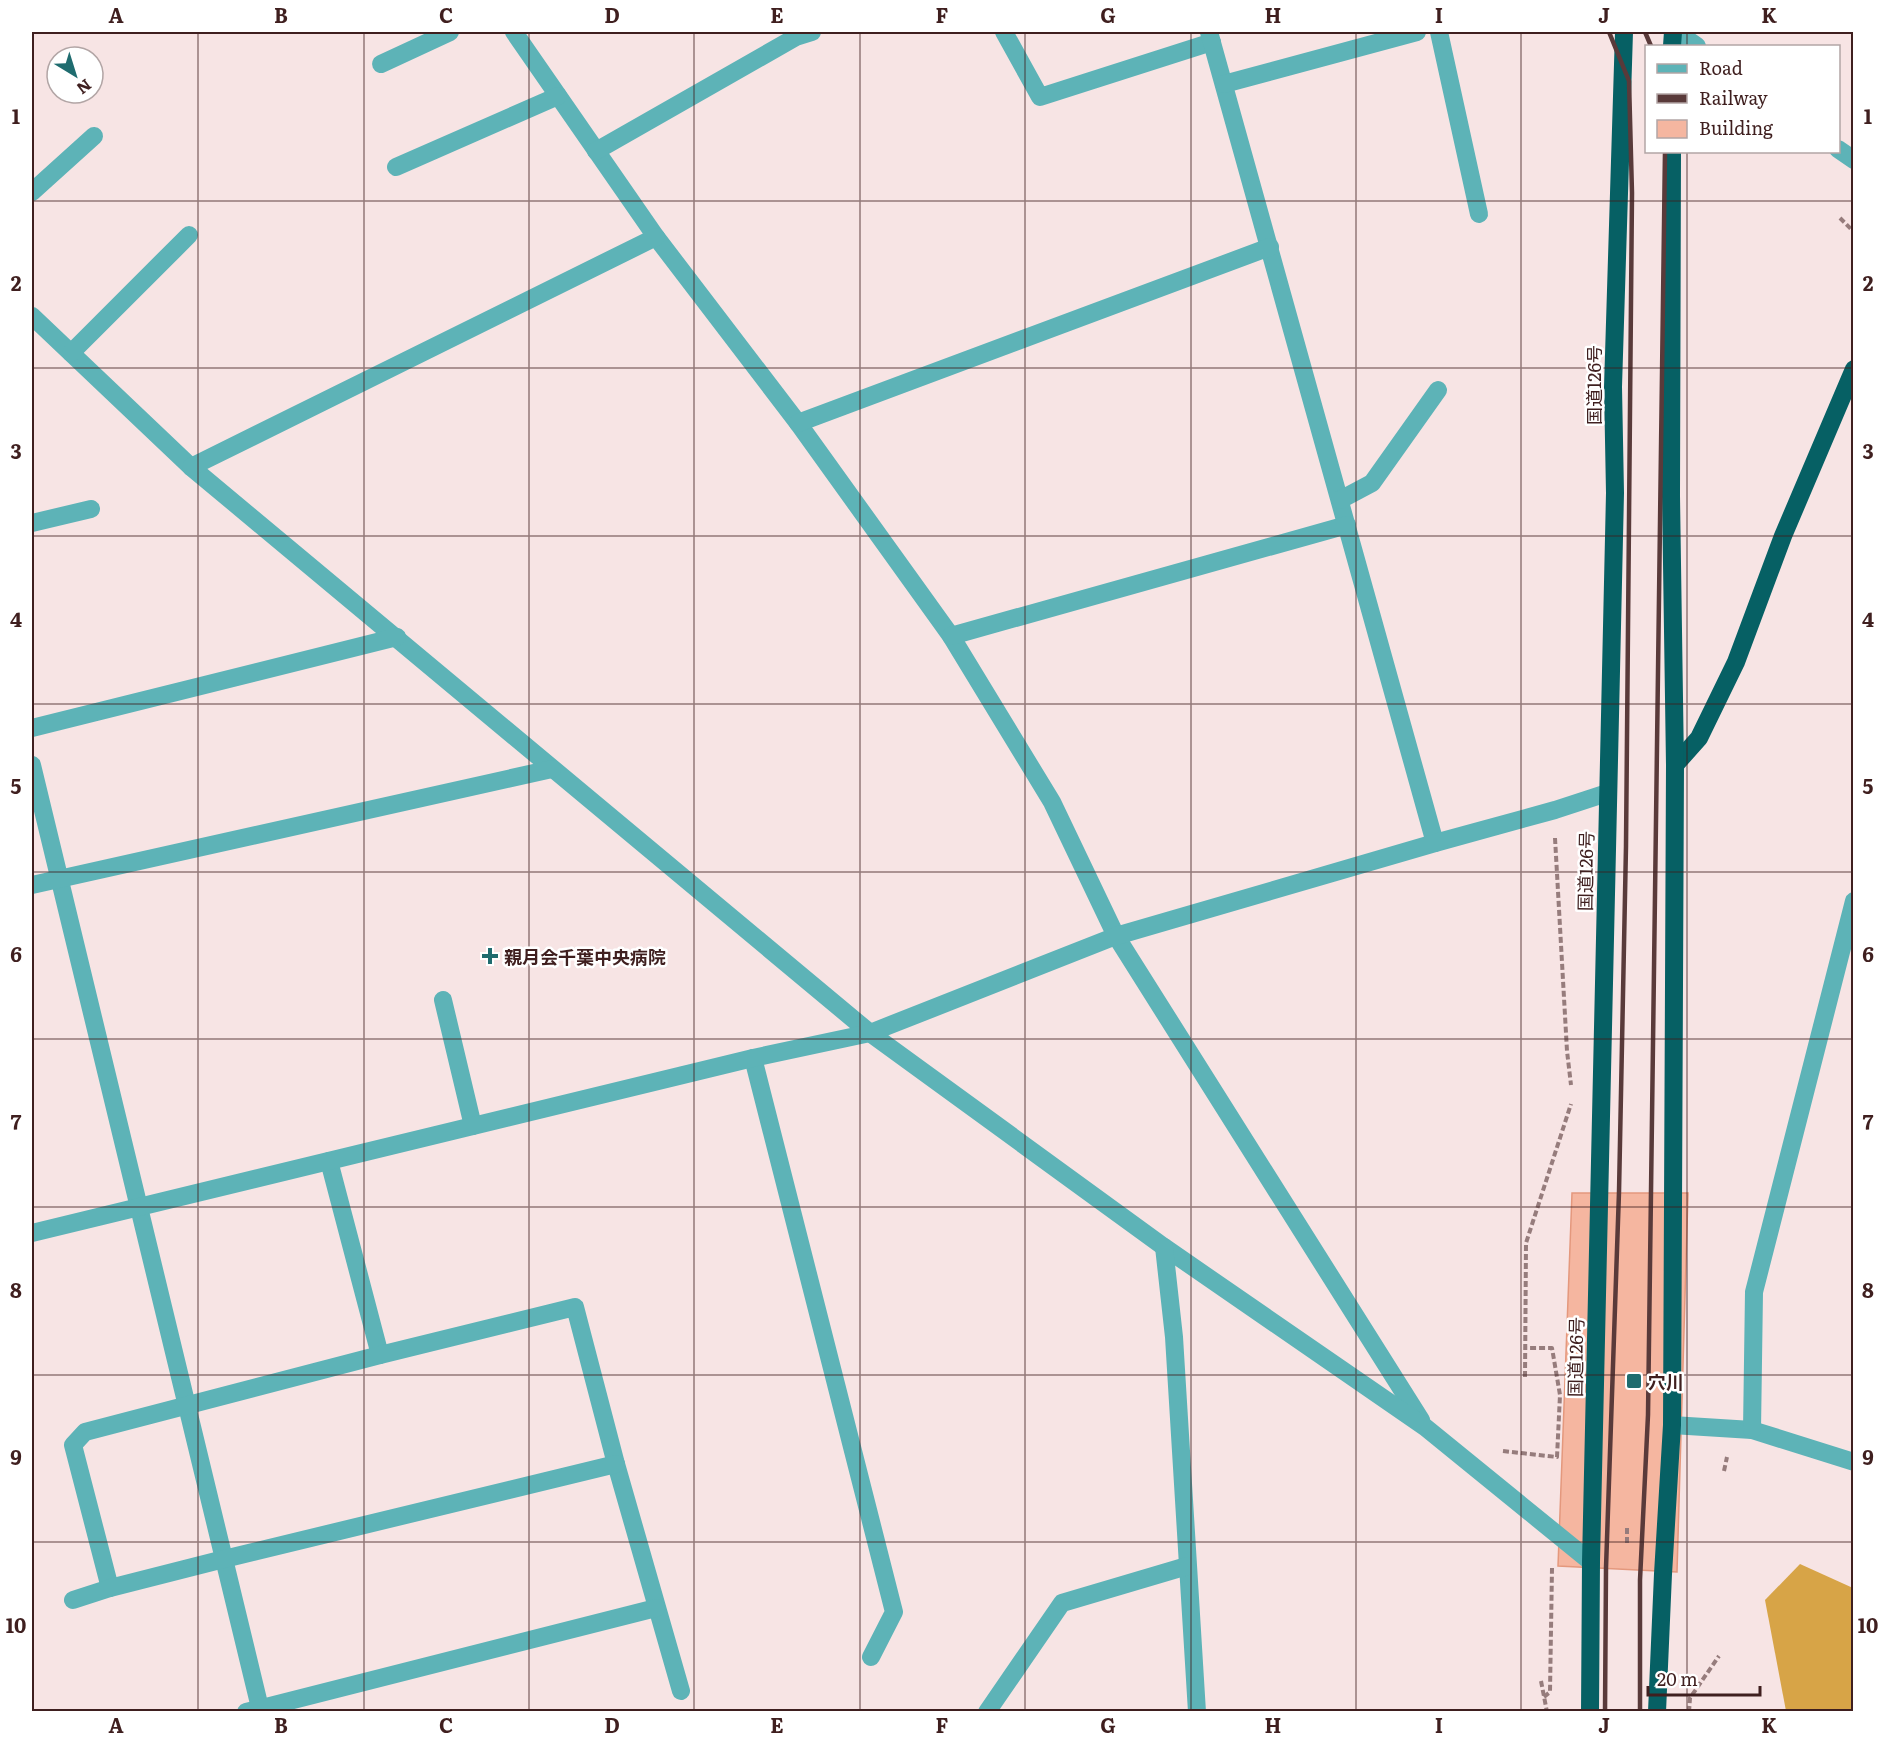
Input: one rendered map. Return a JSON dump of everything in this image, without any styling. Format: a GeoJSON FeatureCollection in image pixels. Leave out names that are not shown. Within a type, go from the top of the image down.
{"type":"FeatureCollection","features":[{"type":"Feature","properties":{"kind":"highway","name":"国道126号"},"geometry":{"type":"LineString","coordinates":[[1590,1712],[1591,1562],[1615,493],[1613,387],[1624,32]]}},
{"type":"Feature","properties":{"kind":"highway"},"geometry":{"type":"LineString","coordinates":[[1657,1712],[1672,1425],[1676,765],[1671,496],[1672,153]]}},
{"type":"Feature","properties":{"kind":"highway"},"geometry":{"type":"LineString","coordinates":[[1676,765],[1699,738],[1736,662],[1783,536],[1854,369]]}},
{"type":"Feature","properties":{"kind":"street"},"geometry":{"type":"LineString","coordinates":[[381,64],[450,32]]}},
{"type":"Feature","properties":{"kind":"street"},"geometry":{"type":"LineString","coordinates":[[514,32],[656,237],[798,423],[951,636],[1052,802],[1116,936],[1425,1427]]}},
{"type":"Feature","properties":{"kind":"street"},"geometry":{"type":"LineString","coordinates":[[596,151],[796,37],[812,32]]}},
{"type":"Feature","properties":{"kind":"street"},"geometry":{"type":"LineString","coordinates":[[1004,32],[1040,97],[1210,37],[1435,843]]}},
{"type":"Feature","properties":{"kind":"street"},"geometry":{"type":"LineString","coordinates":[[1224,84],[1418,32]]}},
{"type":"Feature","properties":{"kind":"street"},"geometry":{"type":"LineString","coordinates":[[1439,32],[1479,214]]}},
{"type":"Feature","properties":{"kind":"street"},"geometry":{"type":"LineString","coordinates":[[1677,32],[1696,45]]}},
{"type":"Feature","properties":{"kind":"street"},"geometry":{"type":"LineString","coordinates":[[396,167],[558,96]]}},
{"type":"Feature","properties":{"kind":"street"},"geometry":{"type":"LineString","coordinates":[[32,192],[94,136]]}},
{"type":"Feature","properties":{"kind":"street"},"geometry":{"type":"LineString","coordinates":[[1840,150],[1854,160]]}},
{"type":"Feature","properties":{"kind":"street"},"geometry":{"type":"LineString","coordinates":[[71,353],[189,235]]}},
{"type":"Feature","properties":{"kind":"street"},"geometry":{"type":"LineString","coordinates":[[191,467],[656,237]]}},
{"type":"Feature","properties":{"kind":"street"},"geometry":{"type":"LineString","coordinates":[[798,423],[1270,246]]}},
{"type":"Feature","properties":{"kind":"street"},"geometry":{"type":"LineString","coordinates":[[32,316],[191,467],[870,1033],[1164,1247],[1425,1427],[1591,1562]]}},
{"type":"Feature","properties":{"kind":"street"},"geometry":{"type":"LineString","coordinates":[[1340,500],[1372,483],[1438,390]]}},
{"type":"Feature","properties":{"kind":"street"},"geometry":{"type":"LineString","coordinates":[[32,522],[91,509]]}},
{"type":"Feature","properties":{"kind":"street"},"geometry":{"type":"LineString","coordinates":[[951,636],[1347,525]]}},
{"type":"Feature","properties":{"kind":"street"},"geometry":{"type":"LineString","coordinates":[[32,728],[397,637]]}},
{"type":"Feature","properties":{"kind":"street"},"geometry":{"type":"LineString","coordinates":[[32,765],[224,1559],[256,1710],[656,1608]]}},
{"type":"Feature","properties":{"kind":"street"},"geometry":{"type":"LineString","coordinates":[[32,885],[552,769]]}},
{"type":"Feature","properties":{"kind":"street"},"geometry":{"type":"LineString","coordinates":[[32,1233],[753,1058],[870,1033],[1116,936],[1607,793]]}},
{"type":"Feature","properties":{"kind":"street"},"geometry":{"type":"LineString","coordinates":[[1752,1430],[1754,1292],[1854,901]]}},
{"type":"Feature","properties":{"kind":"street"},"geometry":{"type":"LineString","coordinates":[[443,1000],[473,1126]]}},
{"type":"Feature","properties":{"kind":"street"},"geometry":{"type":"LineString","coordinates":[[753,1058],[894,1612],[871,1657]]}},
{"type":"Feature","properties":{"kind":"street"},"geometry":{"type":"LineString","coordinates":[[329,1161],[380,1355]]}},
{"type":"Feature","properties":{"kind":"street"},"geometry":{"type":"LineString","coordinates":[[1164,1247],[1174,1337],[1197,1712]]}},
{"type":"Feature","properties":{"kind":"street"},"geometry":{"type":"LineString","coordinates":[[110,1588],[73,1445],[85,1432],[575,1307],[616,1464],[681,1691]]}},
{"type":"Feature","properties":{"kind":"street"},"geometry":{"type":"LineString","coordinates":[[1672,1425],[1752,1430],[1854,1462]]}},
{"type":"Feature","properties":{"kind":"street"},"geometry":{"type":"LineString","coordinates":[[73,1600],[110,1588],[224,1559],[616,1464]]}},
{"type":"Feature","properties":{"kind":"street"},"geometry":{"type":"LineString","coordinates":[[987,1712],[1062,1603],[1187,1566]]}},
{"type":"Feature","properties":{"kind":"path"},"geometry":{"type":"LineString","coordinates":[[1840,218],[1854,232]]}},
{"type":"Feature","properties":{"kind":"path"},"geometry":{"type":"LineString","coordinates":[[1555,810],[1557,880],[1571,1090]]}},
{"type":"Feature","properties":{"kind":"path"},"geometry":{"type":"LineString","coordinates":[[1525,1377],[1526,1243],[1572,1100]]}},
{"type":"Feature","properties":{"kind":"path"},"geometry":{"type":"LineString","coordinates":[[1502,1451],[1557,1457],[1560,1395],[1552,1348],[1526,1348]]}},
{"type":"Feature","properties":{"kind":"path"},"geometry":{"type":"LineString","coordinates":[[1627,1528],[1627,1546]]}},
{"type":"Feature","properties":{"kind":"path"},"geometry":{"type":"LineString","coordinates":[[1544,1697],[1550,1692],[1552,1562]]}},
{"type":"Feature","properties":{"kind":"path"},"geometry":{"type":"LineString","coordinates":[[1689,1712],[1690,1698],[1719,1656]]}},
{"type":"Feature","properties":{"kind":"path"},"geometry":{"type":"LineString","coordinates":[[1541,1681],[1547,1712]]}},
{"type":"Feature","properties":{"kind":"shaded area"},"geometry":{"type":"Polygon","coordinates":[[[1800,1564],[1853,1588],[1853,1711],[1786,1711],[1765,1600],[1800,1564]]]}},
{"type":"Feature","properties":{"kind":"building"},"geometry":{"type":"Polygon","coordinates":[[[1572,1193],[1688,1193],[1677,1572],[1558,1566],[1572,1193]]]}},
{"type":"Feature","properties":{"kind":"railway"},"geometry":{"type":"LineString","coordinates":[[1605,1712],[1606,1568],[1619,1192],[1626,846],[1632,193],[1629,81],[1609,32]]}},
{"type":"Feature","properties":{"kind":"railway"},"geometry":{"type":"LineString","coordinates":[[1645,32],[1651,45]]}},
{"type":"Feature","properties":{"kind":"railway"},"geometry":{"type":"LineString","coordinates":[[1640,1712],[1640,1580],[1648,1415],[1665,153]]}},
{"type":"Feature","properties":{"kind":"place","name":"親月会千葉中央病院"},"geometry":{"type":"Point","coordinates":[490,956]}},
{"type":"Feature","properties":{"kind":"place","name":"穴川"},"geometry":{"type":"Point","coordinates":[1634,1381]}}]}
